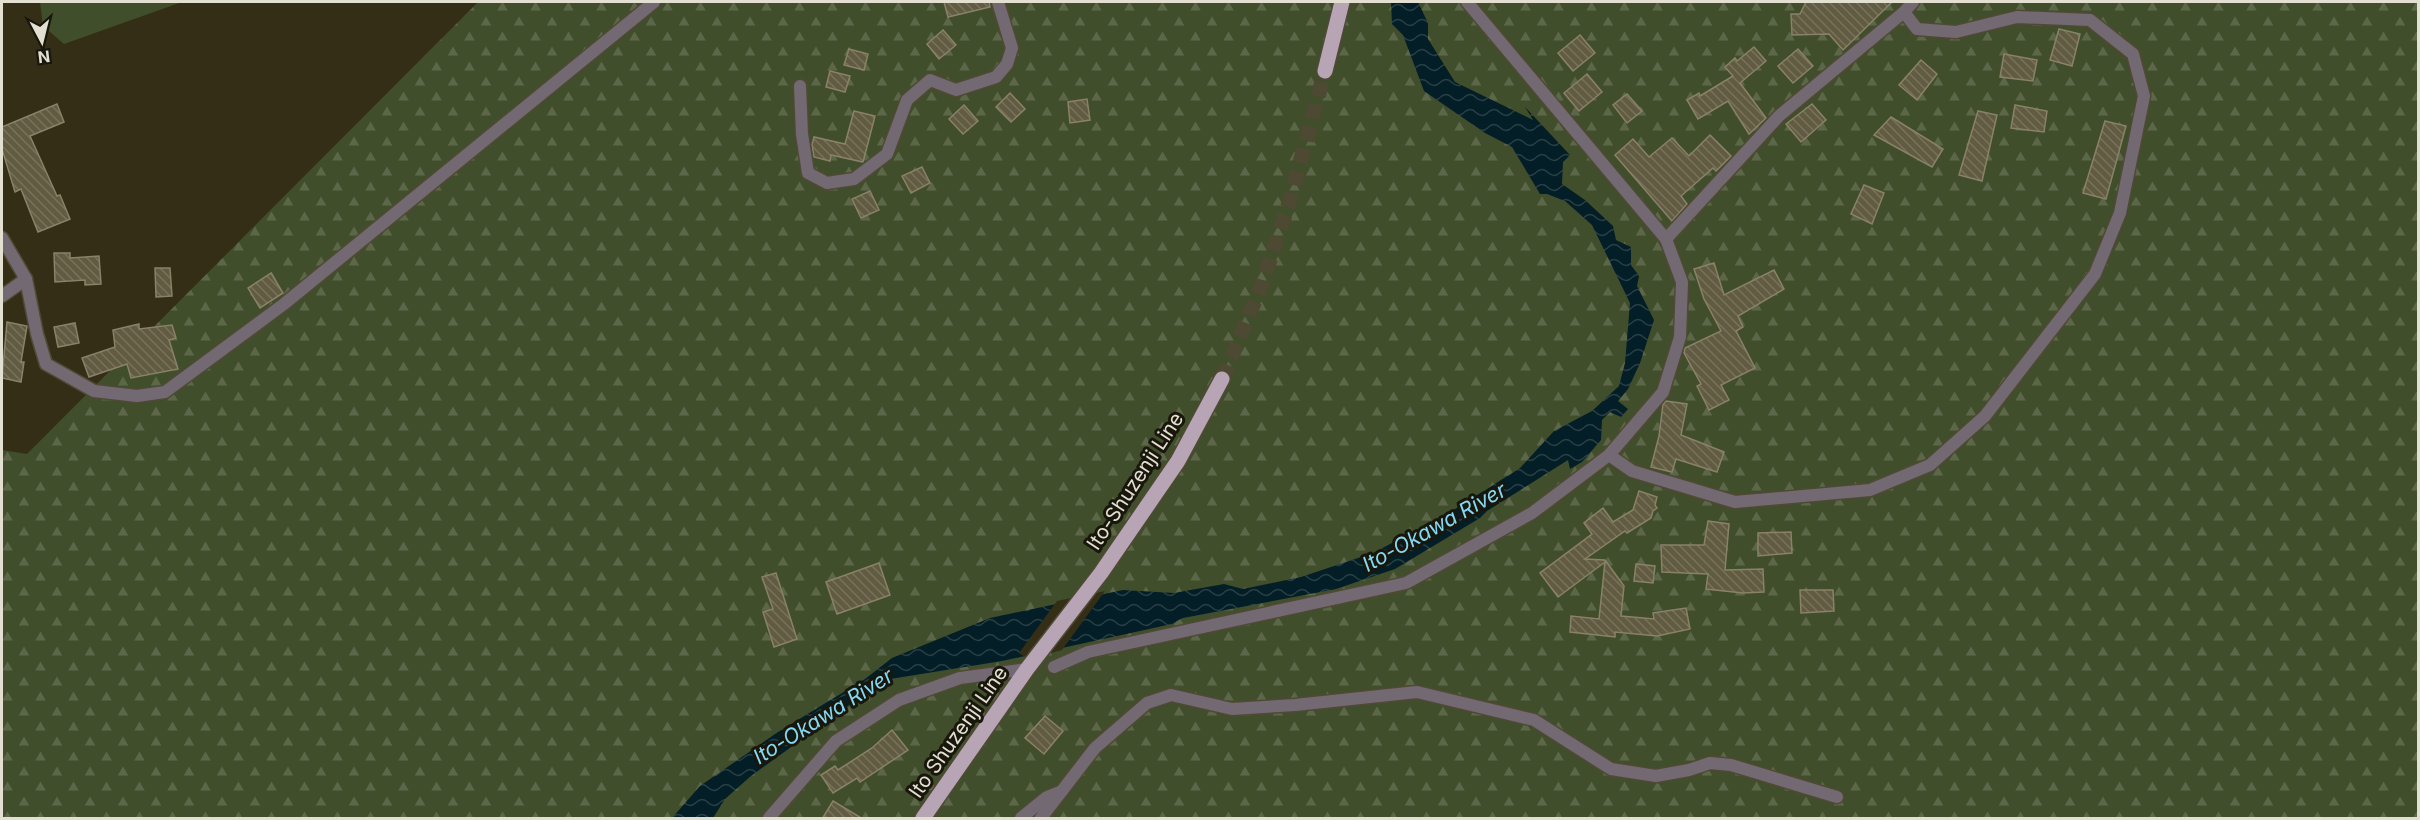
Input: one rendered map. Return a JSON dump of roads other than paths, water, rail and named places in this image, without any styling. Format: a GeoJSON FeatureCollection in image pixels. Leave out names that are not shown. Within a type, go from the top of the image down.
{"type":"FeatureCollection","features":[{"type":"Feature","properties":{"kind":"main road"},"geometry":{"type":"LineString","coordinates":[[1325,71],[1342,2]]}},
{"type":"Feature","properties":{"kind":"main road","name":"Ito-Shuzenji Line"},"geometry":{"type":"LineString","coordinates":[[1044,648],[1101,573],[1178,461],[1222,379]]}},
{"type":"Feature","properties":{"kind":"main road","name":"Ito Shuzenji Line"},"geometry":{"type":"LineString","coordinates":[[923,819],[1044,648]]}},
{"type":"Feature","properties":{"kind":"street"},"geometry":{"type":"LineString","coordinates":[[2,238],[26,279],[37,334],[46,364],[94,391],[137,396],[165,392],[284,304],[654,2]]}},
{"type":"Feature","properties":{"kind":"street"},"geometry":{"type":"LineString","coordinates":[[800,87],[802,134],[808,173],[828,183],[854,179],[887,154],[907,100],[930,80],[956,90],[996,78],[1007,64],[1012,48],[998,2]]}},
{"type":"Feature","properties":{"kind":"street"},"geometry":{"type":"LineString","coordinates":[[1054,667],[1088,652],[1406,583],[1532,513],[1609,454],[1663,393],[1680,337],[1682,282],[1666,239],[1467,2]]}},
{"type":"Feature","properties":{"kind":"street"},"geometry":{"type":"LineString","coordinates":[[1666,239],[1779,116],[1913,2]]}},
{"type":"Feature","properties":{"kind":"street"},"geometry":{"type":"LineString","coordinates":[[1609,454],[1632,471],[1735,502],[1870,490],[1930,465],[1985,416],[2095,274],[2120,213],[2144,96],[2133,54],[2090,20],[2017,17],[1956,32],[1917,29],[1904,12]]}},
{"type":"Feature","properties":{"kind":"street"},"geometry":{"type":"LineString","coordinates":[[2,296],[26,279]]}},
{"type":"Feature","properties":{"kind":"street"},"geometry":{"type":"LineString","coordinates":[[769,819],[836,741],[899,700],[960,678],[1027,669]]}},
{"type":"Feature","properties":{"kind":"street"},"geometry":{"type":"LineString","coordinates":[[1041,819],[1095,748],[1147,703],[1172,695],[1232,709],[1417,692],[1534,720],[1611,769],[1656,776],[1689,770],[1710,763],[1731,765],[1837,797]]}},
{"type":"Feature","properties":{"kind":"street"},"geometry":{"type":"LineString","coordinates":[[1021,819],[1047,797],[1064,791]]}},
{"type":"Feature","properties":{"kind":"water","name":"Ito-Okawa River"},"geometry":{"type":"Polygon","coordinates":[[[1391,2],[1418,2],[1428,23],[1428,39],[1455,82],[1533,120],[1525,107],[1570,155],[1563,162],[1562,184],[1585,200],[1613,226],[1616,240],[1631,247],[1631,265],[1639,276],[1637,286],[1654,320],[1640,363],[1628,389],[1618,401],[1628,409],[1621,417],[1610,412],[1602,420],[1601,440],[1582,462],[1570,469],[1568,460],[1487,511],[1480,518],[1395,569],[1336,589],[1183,618],[1172,624],[1002,661],[884,680],[751,776],[725,799],[713,818],[672,818],[700,786],[778,732],[865,679],[892,658],[990,618],[1123,590],[1174,593],[1224,584],[1243,589],[1301,577],[1373,553],[1447,514],[1520,468],[1554,431],[1592,411],[1619,386],[1625,363],[1630,303],[1592,225],[1565,201],[1547,194],[1540,194],[1512,147],[1485,133],[1424,91],[1403,35],[1392,24],[1391,2]]]}},
{"type":"Feature","properties":{"kind":"tunnel"},"geometry":{"type":"LineString","coordinates":[[1222,379],[1262,284],[1289,203],[1325,71]]}}]}
